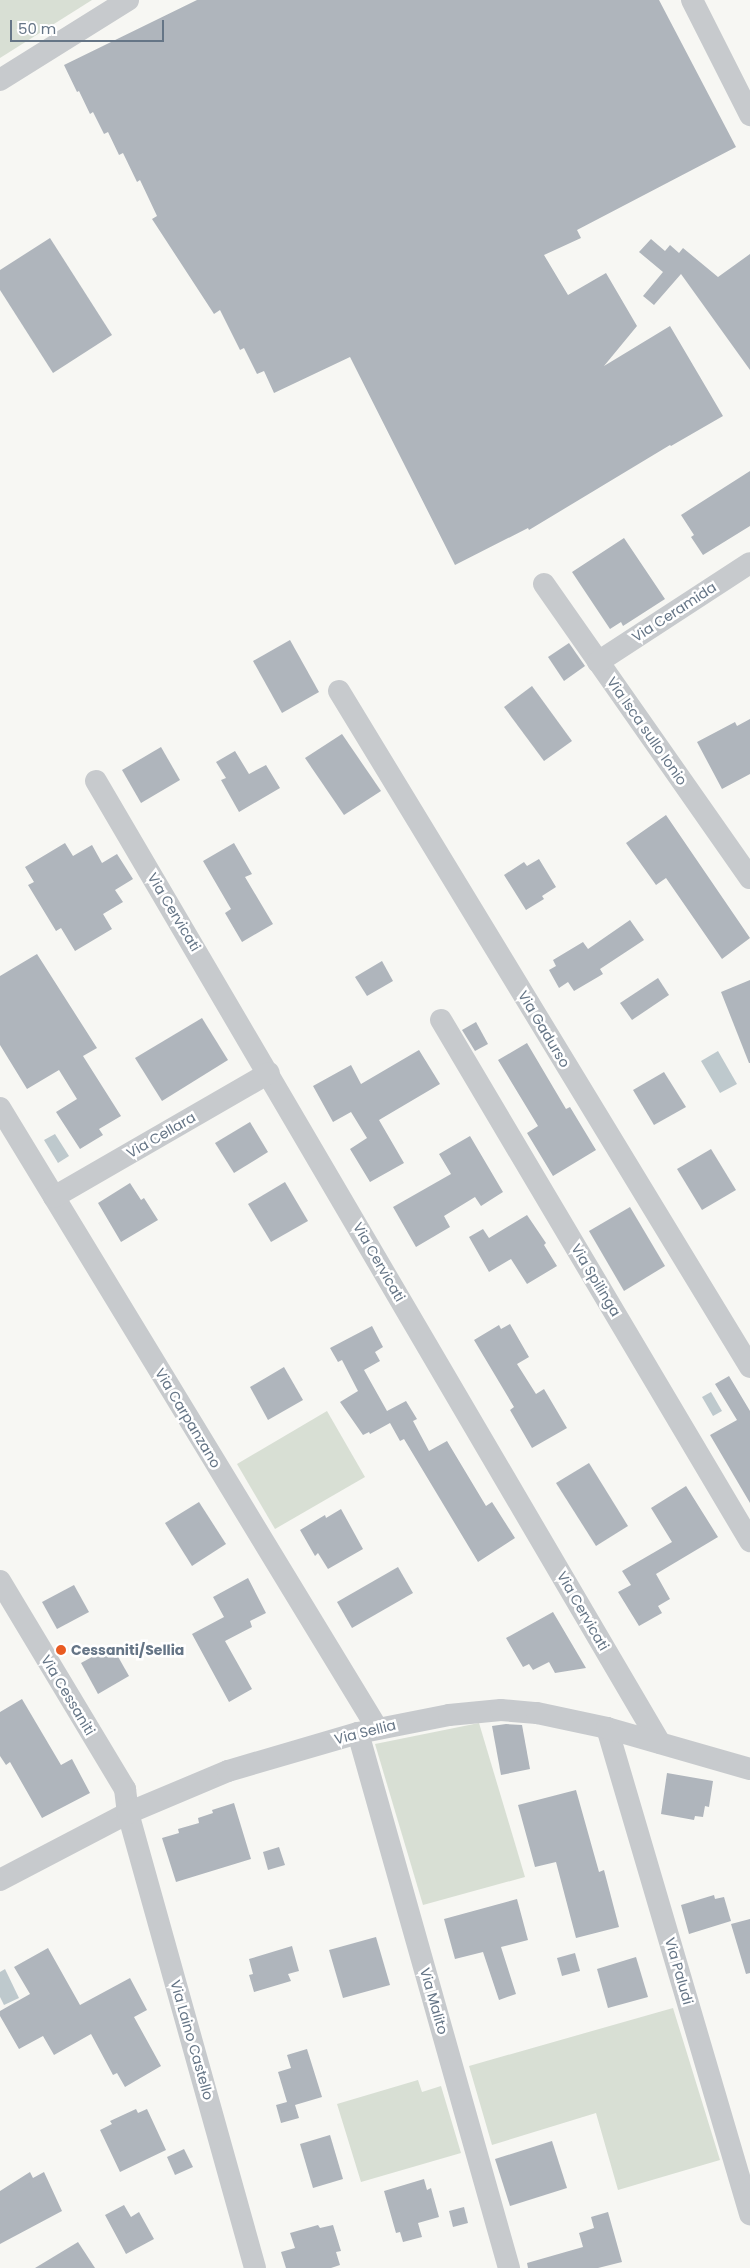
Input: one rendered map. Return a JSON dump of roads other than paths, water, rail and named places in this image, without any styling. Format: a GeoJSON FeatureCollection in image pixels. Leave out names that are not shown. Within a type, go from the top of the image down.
{"type":"FeatureCollection","features":[{"type":"Feature","properties":{"kind":"street"},"geometry":{"type":"LineString","coordinates":[[0,80],[128,0]]}},
{"type":"Feature","properties":{"kind":"street"},"geometry":{"type":"LineString","coordinates":[[692,0],[750,115]]}},
{"type":"Feature","properties":{"kind":"street","name":"Via Ceramida"},"geometry":{"type":"LineString","coordinates":[[598,662],[750,563]]}},
{"type":"Feature","properties":{"kind":"street","name":"Via Isca sullo Ionio"},"geometry":{"type":"LineString","coordinates":[[544,584],[750,878]]}},
{"type":"Feature","properties":{"kind":"street","name":"Via Gadurso"},"geometry":{"type":"LineString","coordinates":[[339,691],[750,1367]]}},
{"type":"Feature","properties":{"kind":"street","name":"Via Cervicati"},"geometry":{"type":"LineString","coordinates":[[96,781],[269,1073],[660,1744]]}},
{"type":"Feature","properties":{"kind":"street","name":"Via Spilinga"},"geometry":{"type":"LineString","coordinates":[[442,1020],[750,1540]]}},
{"type":"Feature","properties":{"kind":"street","name":"Via Cellara"},"geometry":{"type":"LineString","coordinates":[[54,1197],[269,1073]]}},
{"type":"Feature","properties":{"kind":"street","name":"Via Carpanzano"},"geometry":{"type":"LineString","coordinates":[[0,1108],[368,1731]]}},
{"type":"Feature","properties":{"kind":"street","name":"Via Cessaniti"},"geometry":{"type":"LineString","coordinates":[[0,1581],[125,1789],[128,1813]]}},
{"type":"Feature","properties":{"kind":"street","name":"Via Sellia"},"geometry":{"type":"LineString","coordinates":[[0,1880],[128,1813],[228,1771],[368,1731],[440,1716],[501,1710],[537,1713],[607,1728],[750,1769]]}},
{"type":"Feature","properties":{"kind":"street","name":"Via Paludi"},"geometry":{"type":"LineString","coordinates":[[607,1728],[750,2214]]}},
{"type":"Feature","properties":{"kind":"street","name":"Via Malito"},"geometry":{"type":"LineString","coordinates":[[368,1731],[509,2268]]}},
{"type":"Feature","properties":{"kind":"street","name":"Via Laino Castello"},"geometry":{"type":"LineString","coordinates":[[128,1813],[255,2268]]}},
{"type":"Feature","properties":{"kind":"place","name":"Cessaniti/Sellia"},"geometry":{"type":"Point","coordinates":[61,1650]}}]}
